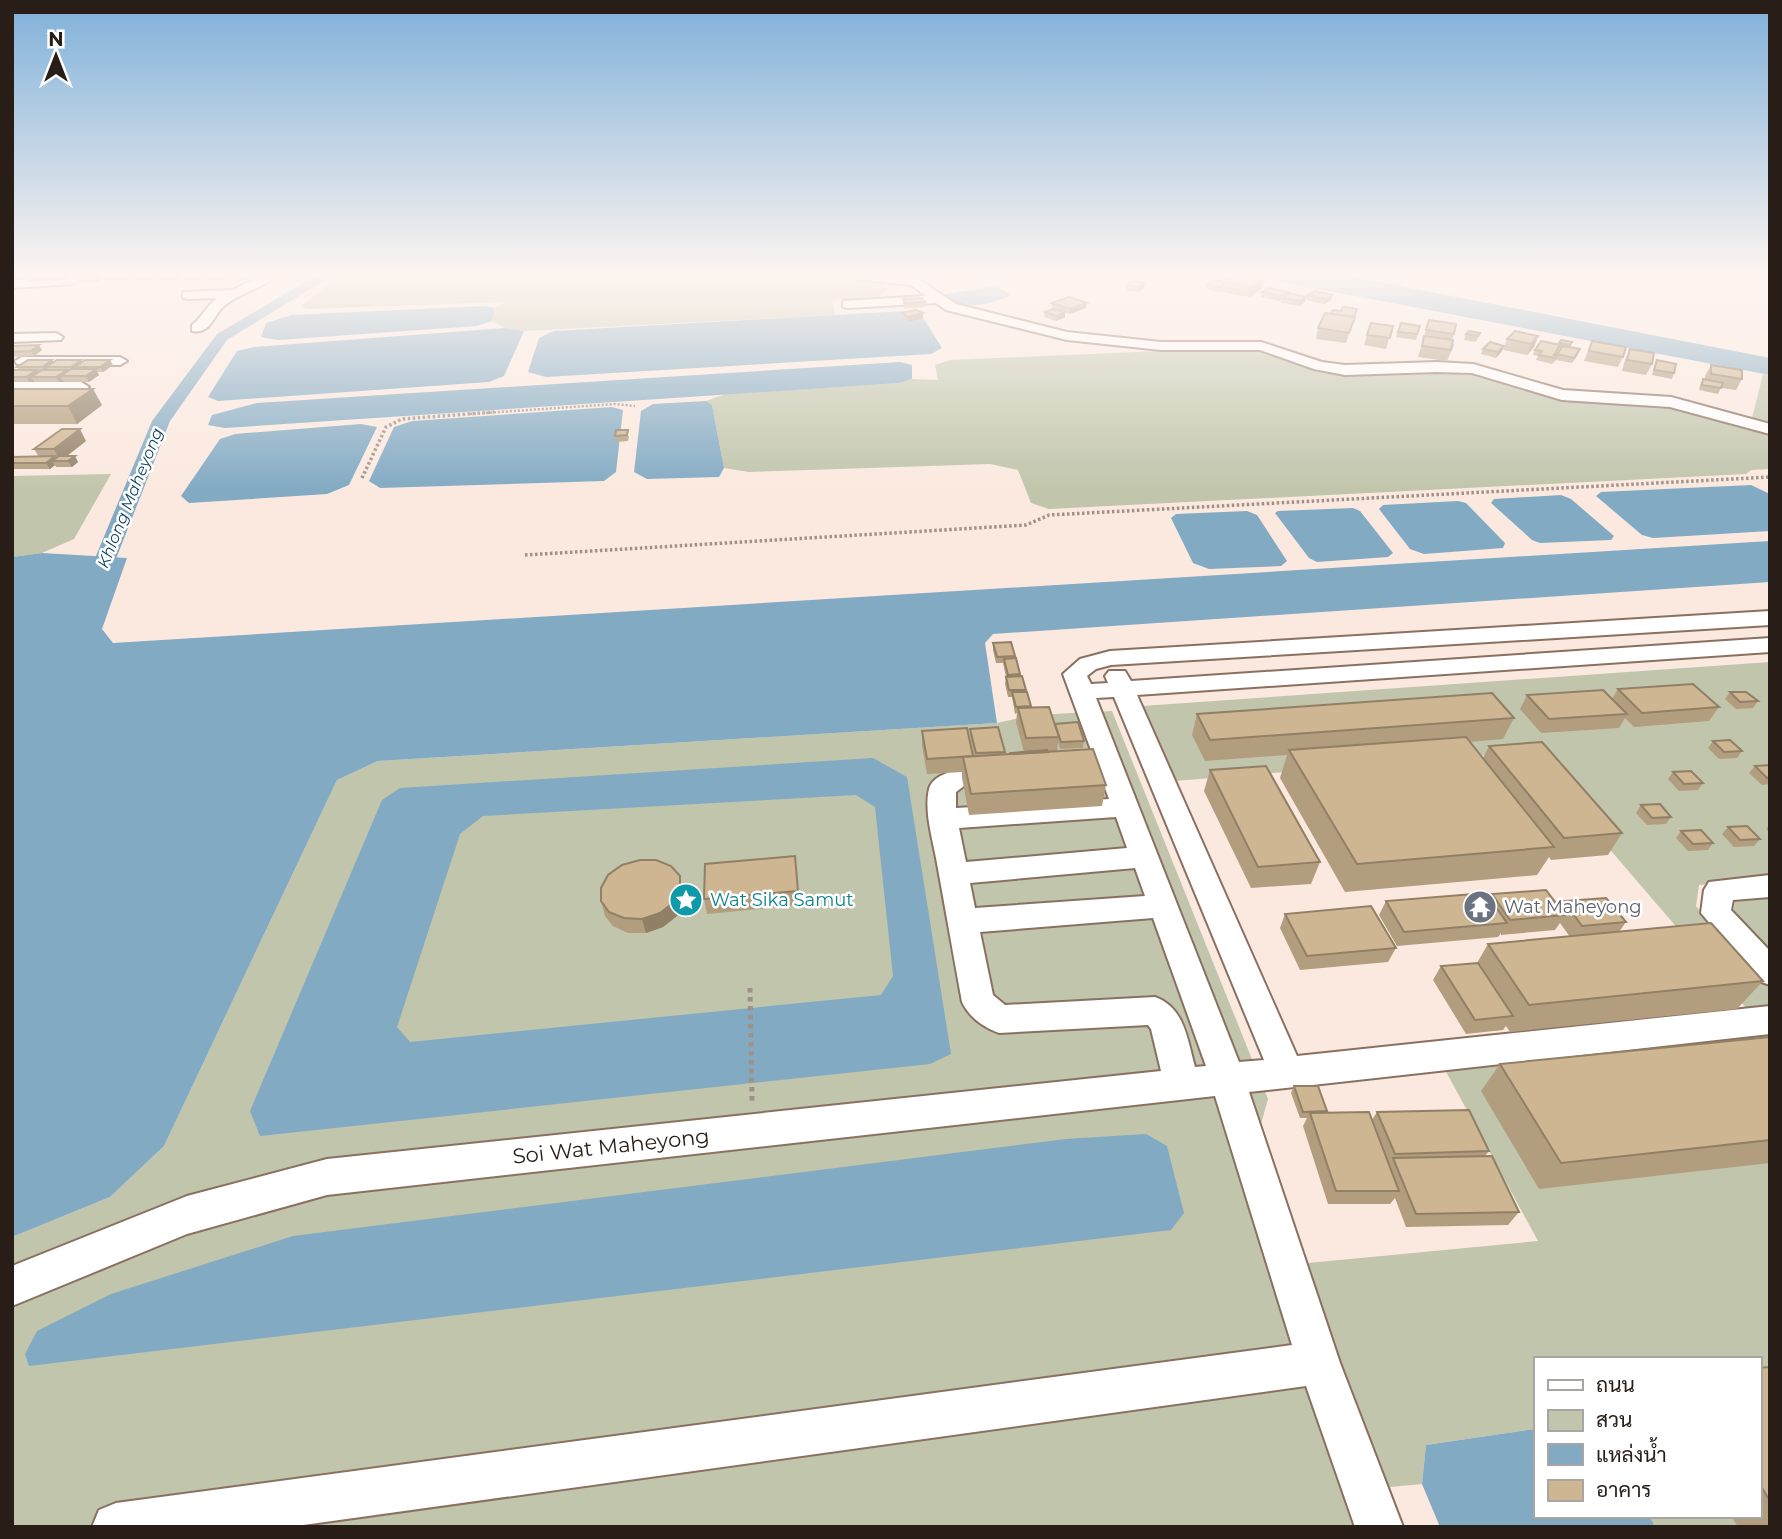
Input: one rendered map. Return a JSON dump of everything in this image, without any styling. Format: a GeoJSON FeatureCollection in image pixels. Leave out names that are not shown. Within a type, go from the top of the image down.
{"type":"FeatureCollection","features":[{"type":"Feature","properties":{"kind":"street"},"geometry":{"type":"LineString","coordinates":[[1263,347],[1319,366],[1345,370],[1437,367],[1473,369],[1562,395],[1671,402],[1770,429]]}},
{"type":"Feature","properties":{"kind":"street"},"geometry":{"type":"LineString","coordinates":[[15,363],[121,360]]}},
{"type":"Feature","properties":{"kind":"street"},"geometry":{"type":"LineString","coordinates":[[12,387],[80,387]]}},
{"type":"Feature","properties":{"kind":"street"},"geometry":{"type":"LineString","coordinates":[[1379,1527],[1319,1363],[1214,1037],[1125,807],[1095,765],[1075,674],[1088,664],[1110,658],[1770,618]]}},
{"type":"Feature","properties":{"kind":"street"},"geometry":{"type":"LineString","coordinates":[[1080,692],[1770,645]]}},
{"type":"Feature","properties":{"kind":"street"},"geometry":{"type":"LineString","coordinates":[[1110,658],[1287,1072]]}},
{"type":"Feature","properties":{"kind":"street"},"geometry":{"type":"LineString","coordinates":[[1029,771],[951,781],[942,788],[943,820],[978,1002],[999,1019],[1155,1011],[1166,1022],[1182,1084]]}},
{"type":"Feature","properties":{"kind":"street"},"geometry":{"type":"LineString","coordinates":[[943,820],[1125,807]]}},
{"type":"Feature","properties":{"kind":"street"},"geometry":{"type":"LineString","coordinates":[[954,874],[1144,857]]}},
{"type":"Feature","properties":{"kind":"street"},"geometry":{"type":"LineString","coordinates":[[1770,886],[1719,891],[1716,913],[1770,972]]}},
{"type":"Feature","properties":{"kind":"street"},"geometry":{"type":"LineString","coordinates":[[963,921],[1163,906]]}},
{"type":"Feature","properties":{"kind":"street"},"geometry":{"type":"LineString","coordinates":[[1227,1079],[1770,1020]]}},
{"type":"Feature","properties":{"kind":"street","name":"Soi Wat Maheyong"},"geometry":{"type":"LineString","coordinates":[[12,1286],[187,1215],[327,1177],[1227,1079]]}},
{"type":"Feature","properties":{"kind":"street"},"geometry":{"type":"LineString","coordinates":[[116,1527],[1319,1363]]}},
{"type":"Feature","properties":{"kind":"path"},"geometry":{"type":"LineString","coordinates":[[362,478],[386,427],[402,419],[615,404],[635,406]]}},
{"type":"Feature","properties":{"kind":"path"},"geometry":{"type":"LineString","coordinates":[[525,555],[1026,525],[1049,514],[1770,477]]}},
{"type":"Feature","properties":{"kind":"path"},"geometry":{"type":"LineString","coordinates":[[750,988],[752,1106]]}},
{"type":"Feature","properties":{"kind":"green space"},"geometry":{"type":"Polygon","coordinates":[[[1251,347],[1271,351],[1314,369],[1359,375],[1434,371],[1481,374],[1550,396],[1664,403],[1770,433],[1770,469],[1751,470],[1746,474],[1049,509],[1031,503],[1018,470],[990,464],[749,472],[724,468],[712,405],[706,401],[726,394],[899,383],[912,379],[938,380],[935,365],[950,360],[1251,347]]]}},
{"type":"Feature","properties":{"kind":"green space"},"geometry":{"type":"Polygon","coordinates":[[[1763,374],[1770,375],[1770,424],[1752,418],[1763,374]]]}},
{"type":"Feature","properties":{"kind":"green space"},"geometry":{"type":"Polygon","coordinates":[[[111,474],[74,539],[42,553],[12,557],[12,476],[111,474]]]}},
{"type":"Feature","properties":{"kind":"green space"},"geometry":{"type":"Polygon","coordinates":[[[1770,662],[1770,879],[1699,885],[1696,906],[1770,989],[1770,1007],[1747,1009],[1526,752],[1175,781],[1142,706],[1770,662]]]}},
{"type":"Feature","properties":{"kind":"green space"},"geometry":{"type":"Polygon","coordinates":[[[1112,711],[1268,1099],[1261,1124],[1308,1263],[1538,1241],[1444,1068],[1770,1034],[1770,1527],[1655,1527],[1651,1518],[1761,1518],[1761,1357],[1534,1357],[1534,1429],[1426,1445],[1422,1484],[1390,1487],[1405,1527],[12,1527],[12,1237],[110,1197],[164,1146],[337,780],[378,761],[997,723],[1033,715],[1112,711]]]}},
{"type":"Feature","properties":{"kind":"green space"},"geometry":{"type":"Polygon","coordinates":[[[1770,898],[1770,955],[1733,916],[1735,900],[1770,898]]]}},
{"type":"Feature","properties":{"kind":"water"},"geometry":{"type":"Polygon","coordinates":[[[254,347],[517,347],[504,376],[489,382],[218,401],[208,397],[237,351],[254,347]]]}},
{"type":"Feature","properties":{"kind":"water"},"geometry":{"type":"Polygon","coordinates":[[[536,347],[942,348],[931,354],[546,377],[528,372],[536,347]]]}},
{"type":"Feature","properties":{"kind":"water"},"geometry":{"type":"Polygon","coordinates":[[[1622,347],[1713,347],[1770,358],[1770,375],[1622,347]]]}},
{"type":"Feature","properties":{"kind":"water"},"geometry":{"type":"Polygon","coordinates":[[[900,362],[912,365],[912,379],[899,383],[225,428],[208,425],[212,415],[257,403],[900,362]]]}},
{"type":"Feature","properties":{"kind":"water"},"geometry":{"type":"Polygon","coordinates":[[[706,401],[712,405],[724,468],[719,477],[647,479],[634,472],[641,411],[653,404],[706,401]]]}},
{"type":"Feature","properties":{"kind":"water"},"geometry":{"type":"Polygon","coordinates":[[[612,407],[623,410],[616,472],[604,481],[380,488],[369,481],[394,427],[412,421],[612,407]]]}},
{"type":"Feature","properties":{"kind":"water"},"geometry":{"type":"Polygon","coordinates":[[[361,424],[377,427],[349,485],[327,494],[189,503],[181,496],[220,439],[235,434],[361,424]]]}},
{"type":"Feature","properties":{"kind":"water"},"geometry":{"type":"Polygon","coordinates":[[[1751,485],[1770,494],[1770,531],[1653,538],[1642,535],[1596,496],[1601,492],[1751,485]]]}},
{"type":"Feature","properties":{"kind":"water"},"geometry":{"type":"Polygon","coordinates":[[[1561,495],[1571,499],[1614,536],[1611,540],[1540,543],[1532,540],[1491,503],[1494,499],[1561,495]]]}},
{"type":"Feature","properties":{"kind":"water"},"geometry":{"type":"Polygon","coordinates":[[[1458,501],[1466,503],[1505,543],[1503,548],[1424,554],[1410,549],[1379,509],[1383,505],[1458,501]]]}},
{"type":"Feature","properties":{"kind":"water"},"geometry":{"type":"Polygon","coordinates":[[[1353,508],[1360,511],[1393,553],[1388,557],[1317,562],[1309,558],[1275,513],[1278,511],[1353,508]]]}},
{"type":"Feature","properties":{"kind":"water"},"geometry":{"type":"Polygon","coordinates":[[[1247,511],[1257,515],[1287,561],[1281,566],[1209,569],[1193,563],[1171,518],[1176,514],[1247,511]]]}},
{"type":"Feature","properties":{"kind":"water"},"geometry":{"type":"Polygon","coordinates":[[[1770,541],[1770,582],[993,634],[985,643],[997,723],[378,761],[337,780],[164,1146],[110,1197],[12,1237],[12,557],[42,553],[127,558],[102,629],[113,643],[1770,541]]]}},
{"type":"Feature","properties":{"kind":"water"},"geometry":{"type":"Polygon","coordinates":[[[873,758],[907,777],[951,1054],[930,1064],[260,1136],[250,1111],[382,800],[400,788],[873,758]],[[856,795],[483,816],[460,834],[397,1027],[410,1042],[881,995],[893,976],[875,807],[856,795]]]}},
{"type":"Feature","properties":{"kind":"water"},"geometry":{"type":"Polygon","coordinates":[[[1146,1134],[1167,1146],[1184,1213],[1171,1230],[29,1366],[25,1354],[37,1331],[111,1294],[293,1236],[1066,1139],[1146,1134]]]}},
{"type":"Feature","properties":{"kind":"water"},"geometry":{"type":"Polygon","coordinates":[[[1534,1429],[1534,1518],[1651,1518],[1655,1527],[1440,1527],[1422,1484],[1426,1445],[1534,1429]]]}},
{"type":"Feature","properties":{"kind":"building"},"geometry":{"type":"Polygon","coordinates":[[[12,347],[37,347],[31,351],[12,352],[12,347]]]}},
{"type":"Feature","properties":{"kind":"building"},"geometry":{"type":"Polygon","coordinates":[[[1428,347],[1452,347],[1451,350],[1428,347]]]}},
{"type":"Feature","properties":{"kind":"building"},"geometry":{"type":"Polygon","coordinates":[[[1485,347],[1503,347],[1498,352],[1483,349],[1485,347]]]}},
{"type":"Feature","properties":{"kind":"building"},"geometry":{"type":"Polygon","coordinates":[[[1537,347],[1559,347],[1555,358],[1539,355],[1542,351],[1535,350],[1537,347]]]}},
{"type":"Feature","properties":{"kind":"building"},"geometry":{"type":"Polygon","coordinates":[[[1562,347],[1580,349],[1574,358],[1557,354],[1562,347]]]}},
{"type":"Feature","properties":{"kind":"building"},"geometry":{"type":"Polygon","coordinates":[[[1590,347],[1626,347],[1623,357],[1589,351],[1590,347]]]}},
{"type":"Feature","properties":{"kind":"building"},"geometry":{"type":"Polygon","coordinates":[[[1630,349],[1654,353],[1652,364],[1627,360],[1630,349]]]}},
{"type":"Feature","properties":{"kind":"building"},"geometry":{"type":"Polygon","coordinates":[[[28,360],[52,360],[42,367],[17,367],[28,360]]]}},
{"type":"Feature","properties":{"kind":"building"},"geometry":{"type":"Polygon","coordinates":[[[57,360],[81,360],[71,367],[46,367],[57,360]]]}},
{"type":"Feature","properties":{"kind":"building"},"geometry":{"type":"Polygon","coordinates":[[[85,360],[110,360],[100,367],[75,367],[85,360]]]}},
{"type":"Feature","properties":{"kind":"building"},"geometry":{"type":"Polygon","coordinates":[[[1657,360],[1676,364],[1674,373],[1654,370],[1657,360]]]}},
{"type":"Feature","properties":{"kind":"building"},"geometry":{"type":"Polygon","coordinates":[[[1711,365],[1742,370],[1742,379],[1711,374],[1711,365]]]}},
{"type":"Feature","properties":{"kind":"building"},"geometry":{"type":"Polygon","coordinates":[[[71,369],[96,369],[86,376],[61,376],[71,369]]]}},
{"type":"Feature","properties":{"kind":"building"},"geometry":{"type":"Polygon","coordinates":[[[12,370],[37,370],[26,377],[12,377],[12,370]]]}},
{"type":"Feature","properties":{"kind":"building"},"geometry":{"type":"Polygon","coordinates":[[[42,370],[67,370],[56,377],[31,377],[42,370]]]}},
{"type":"Feature","properties":{"kind":"building"},"geometry":{"type":"Polygon","coordinates":[[[1703,379],[1723,383],[1721,388],[1702,385],[1703,379]]]}},
{"type":"Feature","properties":{"kind":"building"},"geometry":{"type":"Polygon","coordinates":[[[12,389],[93,389],[68,406],[12,406],[12,389]]]}},
{"type":"Feature","properties":{"kind":"building"},"geometry":{"type":"Polygon","coordinates":[[[62,429],[80,429],[54,449],[34,449],[62,429]]]}},
{"type":"Feature","properties":{"kind":"building"},"geometry":{"type":"Polygon","coordinates":[[[616,430],[628,430],[627,435],[615,436],[616,430]]]}},
{"type":"Feature","properties":{"kind":"building"},"geometry":{"type":"Polygon","coordinates":[[[55,456],[46,463],[12,463],[12,457],[55,456]]]}},
{"type":"Feature","properties":{"kind":"building"},"geometry":{"type":"Polygon","coordinates":[[[59,456],[75,456],[68,461],[52,461],[59,456]]]}},
{"type":"Feature","properties":{"kind":"building"},"geometry":{"type":"Polygon","coordinates":[[[1011,642],[1015,656],[997,657],[993,643],[1011,642]]]}},
{"type":"Feature","properties":{"kind":"building"},"geometry":{"type":"Polygon","coordinates":[[[1016,658],[1020,674],[1008,675],[1004,659],[1016,658]]]}},
{"type":"Feature","properties":{"kind":"building"},"geometry":{"type":"Polygon","coordinates":[[[1022,676],[1026,690],[1009,690],[1006,677],[1022,676]]]}},
{"type":"Feature","properties":{"kind":"building"},"geometry":{"type":"Polygon","coordinates":[[[1693,684],[1719,707],[1642,713],[1618,689],[1693,684]]]}},
{"type":"Feature","properties":{"kind":"building"},"geometry":{"type":"Polygon","coordinates":[[[1603,690],[1627,714],[1549,719],[1527,695],[1603,690]]]}},
{"type":"Feature","properties":{"kind":"building"},"geometry":{"type":"Polygon","coordinates":[[[1012,692],[1027,692],[1031,706],[1016,707],[1012,692]]]}},
{"type":"Feature","properties":{"kind":"building"},"geometry":{"type":"Polygon","coordinates":[[[1730,692],[1746,692],[1758,701],[1740,702],[1730,692]]]}},
{"type":"Feature","properties":{"kind":"building"},"geometry":{"type":"Polygon","coordinates":[[[1492,693],[1514,718],[1210,740],[1197,714],[1492,693]]]}},
{"type":"Feature","properties":{"kind":"building"},"geometry":{"type":"Polygon","coordinates":[[[1049,707],[1059,737],[1026,738],[1018,708],[1049,707]]]}},
{"type":"Feature","properties":{"kind":"building"},"geometry":{"type":"Polygon","coordinates":[[[1078,722],[1084,741],[1061,742],[1055,724],[1078,722]]]}},
{"type":"Feature","properties":{"kind":"building"},"geometry":{"type":"Polygon","coordinates":[[[998,727],[1005,752],[976,753],[970,729],[998,727]]]}},
{"type":"Feature","properties":{"kind":"building"},"geometry":{"type":"Polygon","coordinates":[[[967,728],[973,756],[927,759],[922,731],[967,728]]]}},
{"type":"Feature","properties":{"kind":"building"},"geometry":{"type":"Polygon","coordinates":[[[1466,737],[1554,847],[1357,864],[1289,750],[1466,737]]]}},
{"type":"Feature","properties":{"kind":"building"},"geometry":{"type":"Polygon","coordinates":[[[1730,740],[1742,751],[1724,752],[1713,741],[1730,740]]]}},
{"type":"Feature","properties":{"kind":"building"},"geometry":{"type":"Polygon","coordinates":[[[1542,742],[1622,833],[1564,838],[1489,746],[1542,742]]]}},
{"type":"Feature","properties":{"kind":"building"},"geometry":{"type":"Polygon","coordinates":[[[1093,749],[1106,785],[971,794],[963,757],[1093,749]]]}},
{"type":"Feature","properties":{"kind":"building"},"geometry":{"type":"Polygon","coordinates":[[[1047,750],[1048,752],[1011,753],[1047,750]]]}},
{"type":"Feature","properties":{"kind":"building"},"geometry":{"type":"Polygon","coordinates":[[[1770,765],[1770,777],[1767,778],[1755,766],[1770,765]]]}},
{"type":"Feature","properties":{"kind":"building"},"geometry":{"type":"Polygon","coordinates":[[[1266,766],[1320,862],[1258,867],[1210,770],[1266,766]]]}},
{"type":"Feature","properties":{"kind":"building"},"geometry":{"type":"Polygon","coordinates":[[[1691,771],[1703,783],[1684,784],[1673,772],[1691,771]]]}},
{"type":"Feature","properties":{"kind":"building"},"geometry":{"type":"Polygon","coordinates":[[[1660,804],[1671,817],[1652,818],[1641,805],[1660,804]]]}},
{"type":"Feature","properties":{"kind":"building"},"geometry":{"type":"Polygon","coordinates":[[[1747,826],[1760,839],[1740,840],[1728,827],[1747,826]]]}},
{"type":"Feature","properties":{"kind":"building"},"geometry":{"type":"Polygon","coordinates":[[[1701,830],[1713,843],[1693,844],[1681,831],[1701,830]]]}},
{"type":"Feature","properties":{"kind":"building"},"geometry":{"type":"Polygon","coordinates":[[[795,856],[798,891],[704,899],[705,864],[795,856]]]}},
{"type":"Feature","properties":{"kind":"building"},"geometry":{"type":"Polygon","coordinates":[[[640,860],[656,860],[671,866],[680,876],[680,889],[674,902],[660,913],[642,919],[624,918],[609,912],[601,901],[601,888],[608,875],[622,865],[640,860]]]}},
{"type":"Feature","properties":{"kind":"building"},"geometry":{"type":"Polygon","coordinates":[[[1546,890],[1565,915],[1510,920],[1492,894],[1546,890]]]}},
{"type":"Feature","properties":{"kind":"building"},"geometry":{"type":"Polygon","coordinates":[[[1486,893],[1507,923],[1404,932],[1386,901],[1486,893]]]}},
{"type":"Feature","properties":{"kind":"building"},"geometry":{"type":"Polygon","coordinates":[[[1606,898],[1626,922],[1582,926],[1564,901],[1606,898]]]}},
{"type":"Feature","properties":{"kind":"building"},"geometry":{"type":"Polygon","coordinates":[[[1371,906],[1396,948],[1307,956],[1285,914],[1371,906]]]}},
{"type":"Feature","properties":{"kind":"building"},"geometry":{"type":"Polygon","coordinates":[[[1711,923],[1763,981],[1529,1005],[1488,944],[1711,923]]]}},
{"type":"Feature","properties":{"kind":"building"},"geometry":{"type":"Polygon","coordinates":[[[1478,963],[1513,1016],[1475,1020],[1441,966],[1478,963]]]}},
{"type":"Feature","properties":{"kind":"building"},"geometry":{"type":"Polygon","coordinates":[[[1770,1037],[1770,1140],[1561,1163],[1500,1064],[1770,1037]]]}},
{"type":"Feature","properties":{"kind":"building"},"geometry":{"type":"Polygon","coordinates":[[[1294,1086],[1318,1086],[1327,1111],[1303,1112],[1294,1086]]]}},
{"type":"Feature","properties":{"kind":"building"},"geometry":{"type":"Polygon","coordinates":[[[1469,1110],[1489,1151],[1395,1154],[1377,1112],[1469,1110]]]}},
{"type":"Feature","properties":{"kind":"building"},"geometry":{"type":"Polygon","coordinates":[[[1369,1112],[1399,1191],[1336,1191],[1310,1113],[1369,1112]]]}},
{"type":"Feature","properties":{"kind":"building"},"geometry":{"type":"Polygon","coordinates":[[[1492,1156],[1519,1212],[1416,1214],[1393,1158],[1492,1156]]]}},
{"type":"Feature","properties":{"kind":"building"},"geometry":{"type":"Polygon","coordinates":[[[1770,1367],[1770,1501],[1761,1486],[1761,1368],[1770,1367]]]}},
{"type":"Feature","properties":{"kind":"waterway","name":"Khlong Maheyong"},"geometry":{"type":"LineString","coordinates":[[92,592],[161,421],[215,347]]}},
{"type":"Feature","properties":{"kind":"place","name":"Wat Sika Samut"},"geometry":{"type":"Point","coordinates":[686,900]}},
{"type":"Feature","properties":{"kind":"place","name":"Wat Maheyong"},"geometry":{"type":"Point","coordinates":[1480,907]}}]}
